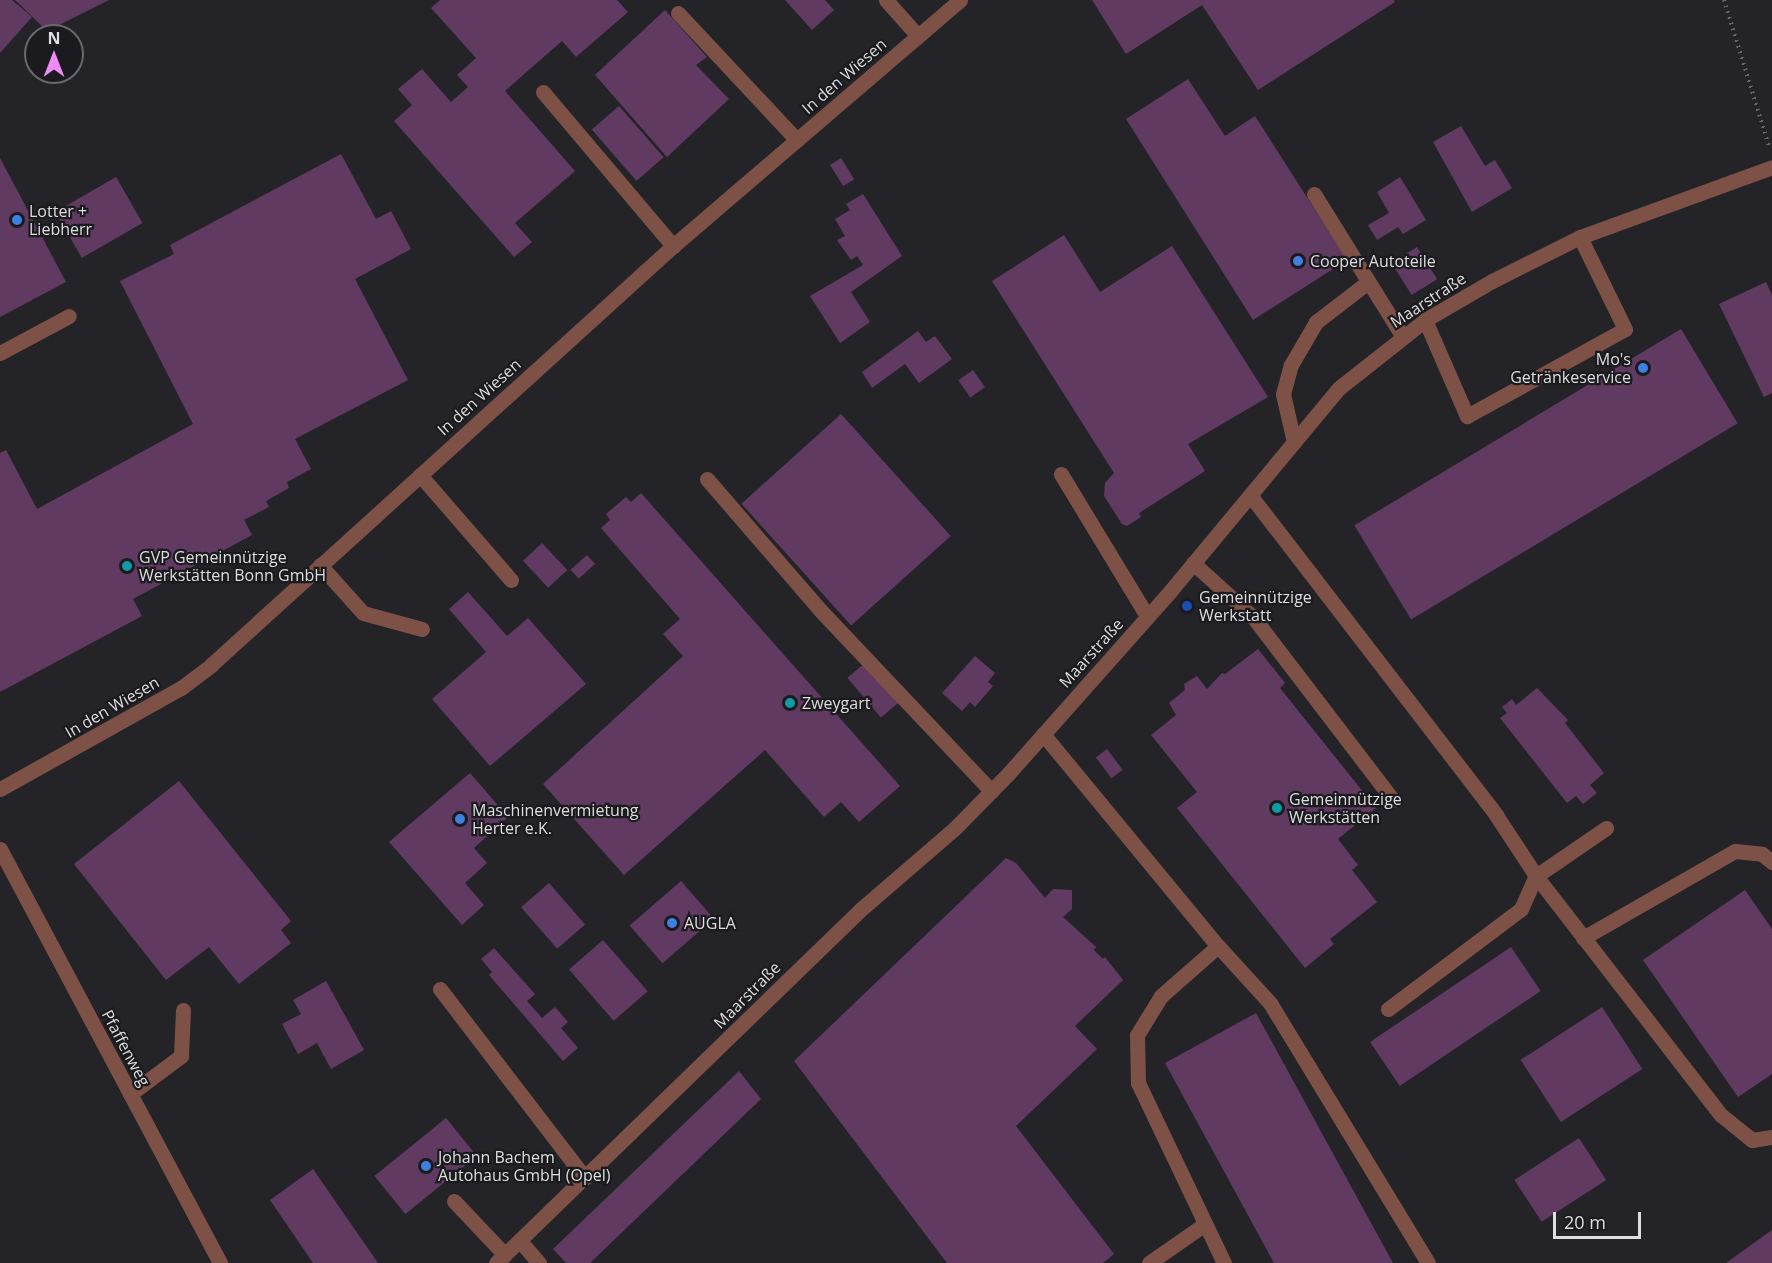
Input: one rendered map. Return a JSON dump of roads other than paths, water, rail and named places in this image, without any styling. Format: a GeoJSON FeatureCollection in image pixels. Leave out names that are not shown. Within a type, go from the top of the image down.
{"type":"FeatureCollection","features":[{"type":"Feature","properties":{"kind":"street"},"geometry":{"type":"LineString","coordinates":[[886,0],[918,36]]}},
{"type":"Feature","properties":{"kind":"street","name":"In den Wiesen"},"geometry":{"type":"LineString","coordinates":[[0,789],[181,688],[673,246],[960,0]]}},
{"type":"Feature","properties":{"kind":"street"},"geometry":{"type":"LineString","coordinates":[[678,14],[797,140]]}},
{"type":"Feature","properties":{"kind":"street"},"geometry":{"type":"LineString","coordinates":[[543,93],[673,246]]}},
{"type":"Feature","properties":{"kind":"street","name":"Maarstraße"},"geometry":{"type":"LineString","coordinates":[[501,1259],[860,910],[955,828],[991,791],[1193,563],[1339,388],[1425,320],[1492,281],[1580,237],[1772,167]]}},
{"type":"Feature","properties":{"kind":"street"},"geometry":{"type":"LineString","coordinates":[[1314,194],[1402,337]]}},
{"type":"Feature","properties":{"kind":"street"},"geometry":{"type":"LineString","coordinates":[[1425,320],[1467,416],[1625,329],[1580,237]]}},
{"type":"Feature","properties":{"kind":"street"},"geometry":{"type":"LineString","coordinates":[[1294,442],[1282,394],[1291,365],[1316,322],[1368,282]]}},
{"type":"Feature","properties":{"kind":"street"},"geometry":{"type":"LineString","coordinates":[[0,353],[69,316]]}},
{"type":"Feature","properties":{"kind":"street"},"geometry":{"type":"LineString","coordinates":[[1061,474],[1147,616]]}},
{"type":"Feature","properties":{"kind":"street"},"geometry":{"type":"LineString","coordinates":[[420,475],[511,580]]}},
{"type":"Feature","properties":{"kind":"street"},"geometry":{"type":"LineString","coordinates":[[707,479],[821,611],[991,791]]}},
{"type":"Feature","properties":{"kind":"street"},"geometry":{"type":"LineString","coordinates":[[1250,495],[1496,815],[1536,876],[1583,938],[1721,1115],[1752,1140],[1772,1137]]}},
{"type":"Feature","properties":{"kind":"street"},"geometry":{"type":"LineString","coordinates":[[1193,563],[1253,617],[1394,800]]}},
{"type":"Feature","properties":{"kind":"street"},"geometry":{"type":"LineString","coordinates":[[320,565],[363,613],[422,630]]}},
{"type":"Feature","properties":{"kind":"street"},"geometry":{"type":"LineString","coordinates":[[1043,734],[1218,946],[1270,1003],[1428,1263]]}},
{"type":"Feature","properties":{"kind":"street"},"geometry":{"type":"LineString","coordinates":[[1388,1009],[1521,909],[1536,876],[1606,828]]}},
{"type":"Feature","properties":{"kind":"street","name":"Pfaffenweg"},"geometry":{"type":"LineString","coordinates":[[0,849],[220,1263]]}},
{"type":"Feature","properties":{"kind":"street"},"geometry":{"type":"LineString","coordinates":[[1583,938],[1735,851],[1761,854],[1772,862]]}},
{"type":"Feature","properties":{"kind":"street"},"geometry":{"type":"LineString","coordinates":[[1218,946],[1161,996],[1137,1035],[1138,1083],[1224,1263]]}},
{"type":"Feature","properties":{"kind":"street"},"geometry":{"type":"LineString","coordinates":[[441,989],[585,1178]]}},
{"type":"Feature","properties":{"kind":"street"},"geometry":{"type":"LineString","coordinates":[[130,1094],[181,1056],[183,1010]]}},
{"type":"Feature","properties":{"kind":"street"},"geometry":{"type":"LineString","coordinates":[[454,1201],[501,1259]]}},
{"type":"Feature","properties":{"kind":"street"},"geometry":{"type":"LineString","coordinates":[[1149,1263],[1205,1224]]}},
{"type":"Feature","properties":{"kind":"street"},"geometry":{"type":"LineString","coordinates":[[520,1241],[539,1263]]}},
{"type":"Feature","properties":{"kind":"place","name":"Lotter + Liebherr"},"geometry":{"type":"Point","coordinates":[17,220]}},
{"type":"Feature","properties":{"kind":"place","name":"Cooper Autoteile"},"geometry":{"type":"Point","coordinates":[1298,261]}},
{"type":"Feature","properties":{"kind":"place","name":"Mo's Getränkeservice"},"geometry":{"type":"Point","coordinates":[1643,368]}},
{"type":"Feature","properties":{"kind":"place","name":"GVP Gemeinnützige Werkstätten Bonn GmbH"},"geometry":{"type":"Point","coordinates":[127,566]}},
{"type":"Feature","properties":{"kind":"place","name":"Gemeinnützige Werkstatt"},"geometry":{"type":"Point","coordinates":[1187,606]}},
{"type":"Feature","properties":{"kind":"place","name":"Zweygart"},"geometry":{"type":"Point","coordinates":[790,703]}},
{"type":"Feature","properties":{"kind":"place","name":"Gemeinnützige Werkstätten"},"geometry":{"type":"Point","coordinates":[1277,808]}},
{"type":"Feature","properties":{"kind":"place","name":"Maschinenvermietung Herter e.K."},"geometry":{"type":"Point","coordinates":[460,819]}},
{"type":"Feature","properties":{"kind":"place","name":"AUGLA"},"geometry":{"type":"Point","coordinates":[672,923]}},
{"type":"Feature","properties":{"kind":"place","name":"Johann Bachem Autohaus GmbH (Opel)"},"geometry":{"type":"Point","coordinates":[426,1166]}}]}
